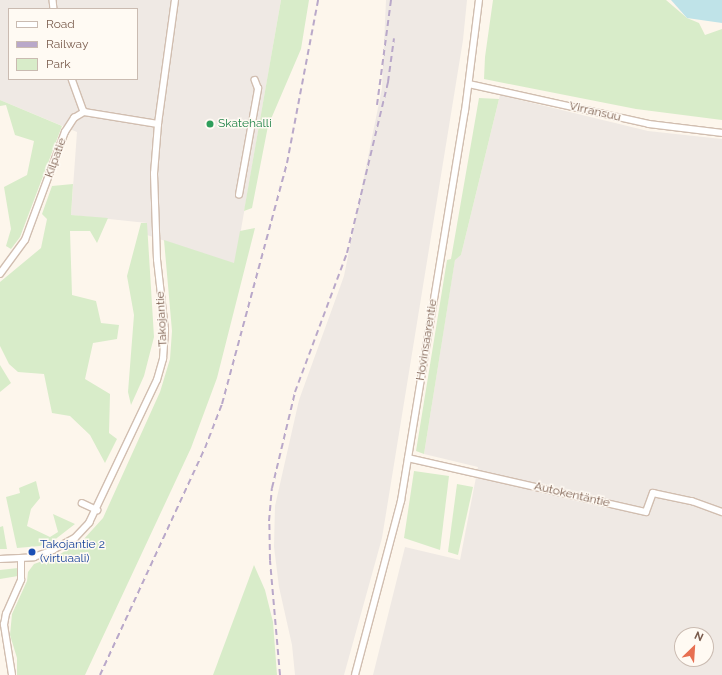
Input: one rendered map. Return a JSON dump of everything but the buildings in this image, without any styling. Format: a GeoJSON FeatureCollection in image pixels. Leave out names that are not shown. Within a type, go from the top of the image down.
{"type":"FeatureCollection","features":[{"type":"Feature","properties":{"kind":"street","name":"Takojantie"},"geometry":{"type":"LineString","coordinates":[[0,560],[21,560],[34,557],[64,545],[89,524],[151,397],[163,359],[165,330],[157,260],[154,186],[158,124],[175,0]]}},
{"type":"Feature","properties":{"kind":"street","name":"Hovinsaarentie"},"geometry":{"type":"LineString","coordinates":[[355,675],[395,530],[469,84],[479,0]]}},
{"type":"Feature","properties":{"kind":"street"},"geometry":{"type":"LineString","coordinates":[[72,80],[84,112],[158,124]]}},
{"type":"Feature","properties":{"kind":"street"},"geometry":{"type":"LineString","coordinates":[[239,195],[258,89],[255,81]]}},
{"type":"Feature","properties":{"kind":"street","name":"Virransuu"},"geometry":{"type":"LineString","coordinates":[[469,84],[649,124],[722,133]]}},
{"type":"Feature","properties":{"kind":"street","name":"Kilpatie"},"geometry":{"type":"LineString","coordinates":[[0,274],[25,240],[66,132],[74,118],[84,112]]}},
{"type":"Feature","properties":{"kind":"street","name":"Autokentäntie"},"geometry":{"type":"LineString","coordinates":[[408,458],[646,512],[653,492],[692,501],[722,512]]}},
{"type":"Feature","properties":{"kind":"street"},"geometry":{"type":"LineString","coordinates":[[82,503],[97,510]]}},
{"type":"Feature","properties":{"kind":"street"},"geometry":{"type":"LineString","coordinates":[[12,675],[4,625],[6,614],[21,580],[21,560]]}},
{"type":"Feature","properties":{"kind":"shaded area"},"geometry":{"type":"Polygon","coordinates":[[[0,0],[281,0],[235,264],[147,235],[147,223],[71,215],[77,132],[0,100],[0,0]]]}},
{"type":"Feature","properties":{"kind":"shaded area"},"geometry":{"type":"Polygon","coordinates":[[[386,0],[467,0],[463,40],[382,538],[344,675],[295,675],[292,645],[279,587],[274,547],[275,506],[299,400],[344,276],[382,88],[386,0]]]}},
{"type":"Feature","properties":{"kind":"shaded area"},"geometry":{"type":"Polygon","coordinates":[[[500,95],[648,131],[722,139],[722,675],[373,675],[405,547],[460,560],[478,467],[424,454],[455,259],[461,255],[500,95]]]}},
{"type":"Feature","properties":{"kind":"green space"},"geometry":{"type":"Polygon","coordinates":[[[281,0],[309,0],[301,49],[268,126],[252,208],[244,211],[281,0]]]}},
{"type":"Feature","properties":{"kind":"green space"},"geometry":{"type":"Polygon","coordinates":[[[493,0],[666,0],[687,18],[699,23],[705,35],[722,29],[722,120],[636,109],[484,79],[485,57],[493,0]]]}},
{"type":"Feature","properties":{"kind":"green space"},"geometry":{"type":"Polygon","coordinates":[[[479,98],[499,99],[461,255],[455,260],[424,454],[416,451],[447,260],[451,259],[479,98]]]}},
{"type":"Feature","properties":{"kind":"green space"},"geometry":{"type":"Polygon","coordinates":[[[0,100],[62,126],[20,237],[11,249],[6,246],[11,229],[4,187],[27,175],[34,141],[15,135],[6,105],[0,106],[0,100]]]}},
{"type":"Feature","properties":{"kind":"green space"},"geometry":{"type":"Polygon","coordinates":[[[73,184],[71,215],[108,218],[97,243],[90,231],[70,231],[72,295],[96,301],[101,323],[119,325],[117,339],[93,343],[85,379],[110,394],[109,433],[117,439],[105,463],[90,435],[70,416],[52,413],[44,374],[18,372],[9,364],[0,346],[0,282],[41,248],[47,219],[42,214],[52,186],[73,184]]]}},
{"type":"Feature","properties":{"kind":"green space"},"geometry":{"type":"Polygon","coordinates":[[[141,223],[147,223],[154,337],[144,376],[131,405],[128,392],[134,315],[127,276],[141,223]]]}},
{"type":"Feature","properties":{"kind":"green space"},"geometry":{"type":"Polygon","coordinates":[[[255,228],[217,378],[191,448],[85,675],[17,675],[17,658],[10,635],[12,614],[27,581],[28,572],[34,564],[57,556],[83,540],[103,518],[160,392],[170,359],[172,331],[164,240],[234,263],[240,231],[255,228]]]}},
{"type":"Feature","properties":{"kind":"green space"},"geometry":{"type":"Polygon","coordinates":[[[0,365],[11,383],[0,392],[0,365]]]}},
{"type":"Feature","properties":{"kind":"green space"},"geometry":{"type":"Polygon","coordinates":[[[414,471],[449,476],[440,550],[404,538],[414,471]]]}},
{"type":"Feature","properties":{"kind":"green space"},"geometry":{"type":"Polygon","coordinates":[[[36,481],[40,498],[31,509],[27,526],[50,537],[58,532],[53,514],[75,524],[53,541],[40,546],[17,548],[6,497],[20,493],[19,488],[36,481]]]}},
{"type":"Feature","properties":{"kind":"green space"},"geometry":{"type":"Polygon","coordinates":[[[457,484],[473,487],[458,555],[448,552],[457,484]]]}},
{"type":"Feature","properties":{"kind":"green space"},"geometry":{"type":"Polygon","coordinates":[[[3,526],[7,549],[0,549],[0,527],[3,526]]]}},
{"type":"Feature","properties":{"kind":"green space"},"geometry":{"type":"Polygon","coordinates":[[[254,565],[265,590],[273,622],[277,675],[213,675],[254,565]]]}},
{"type":"Feature","properties":{"kind":"green space"},"geometry":{"type":"Polygon","coordinates":[[[18,568],[18,576],[0,579],[0,570],[18,568]]]}},
{"type":"Feature","properties":{"kind":"water"},"geometry":{"type":"Polygon","coordinates":[[[671,0],[722,0],[722,23],[687,18],[671,0]]]}},
{"type":"Feature","properties":{"kind":"railway"},"geometry":{"type":"LineString","coordinates":[[100,675],[205,448],[222,404],[287,163],[318,0]]}},
{"type":"Feature","properties":{"kind":"railway"},"geometry":{"type":"LineString","coordinates":[[377,105],[391,0]]}},
{"type":"Feature","properties":{"kind":"railway"},"geometry":{"type":"LineString","coordinates":[[280,675],[270,560],[269,521],[272,488],[295,392],[347,253],[388,82],[394,38]]}},
{"type":"Feature","properties":{"kind":"place","name":"Skatehalli"},"geometry":{"type":"Point","coordinates":[210,124]}},
{"type":"Feature","properties":{"kind":"place","name":"Takojantie 2 (virtuaali)"},"geometry":{"type":"Point","coordinates":[32,552]}}]}
